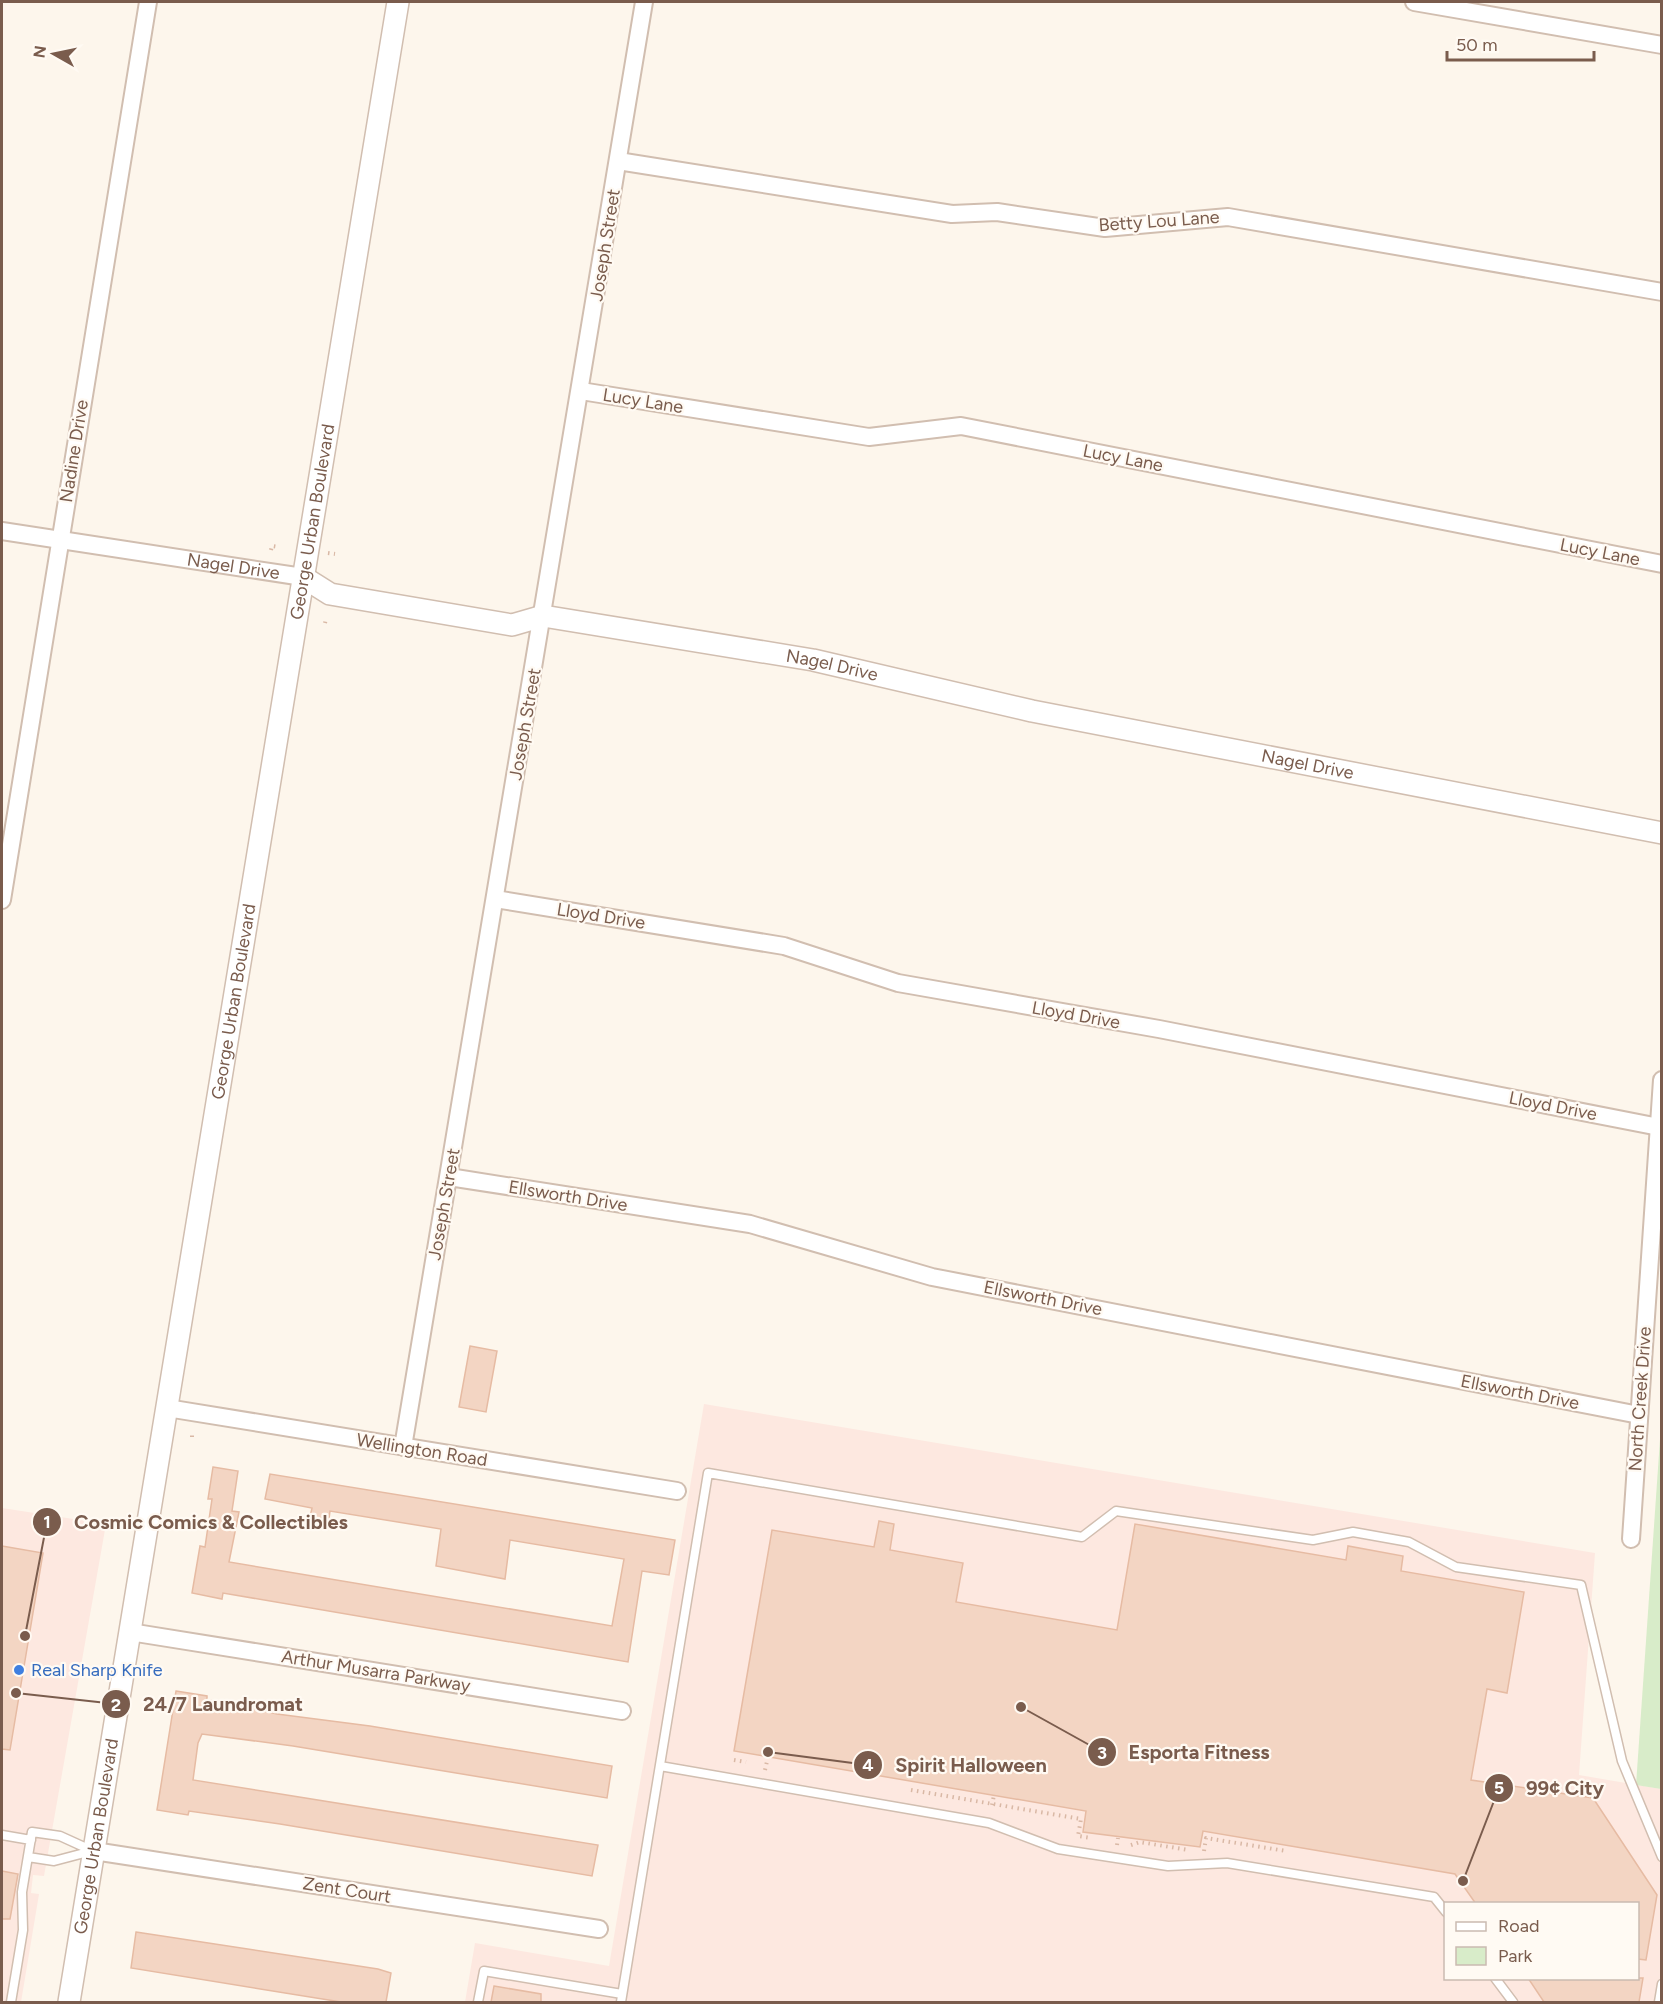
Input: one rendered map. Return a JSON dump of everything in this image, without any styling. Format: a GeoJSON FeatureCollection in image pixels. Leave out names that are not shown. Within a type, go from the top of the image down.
{"type":"FeatureCollection","features":[{"type":"Feature","properties":{"kind":"street","name":"Nadine Drive"},"geometry":{"type":"LineString","coordinates":[[2,900],[148,2]]}},
{"type":"Feature","properties":{"kind":"street","name":"George Urban Boulevard"},"geometry":{"type":"LineString","coordinates":[[69,2002],[398,2]]}},
{"type":"Feature","properties":{"kind":"street","name":"Joseph Street"},"geometry":{"type":"LineString","coordinates":[[402,1447],[581,391],[644,2]]}},
{"type":"Feature","properties":{"kind":"street"},"geometry":{"type":"LineString","coordinates":[[1414,2],[1662,45]]}},
{"type":"Feature","properties":{"kind":"street","name":"Betty Lou Lane"},"geometry":{"type":"LineString","coordinates":[[618,161],[951,214],[997,212],[1105,228],[1228,217],[1662,292]]}},
{"type":"Feature","properties":{"kind":"street","name":"Lucy Lane"},"geometry":{"type":"LineString","coordinates":[[581,391],[869,437],[961,426],[1662,564]]}},
{"type":"Feature","properties":{"kind":"street","name":"Nagel Drive"},"geometry":{"type":"LineString","coordinates":[[2,531],[303,577],[330,594],[512,625],[543,616],[813,660],[1043,713],[1662,833]]}},
{"type":"Feature","properties":{"kind":"street","name":"Lloyd Drive"},"geometry":{"type":"LineString","coordinates":[[495,899],[784,946],[898,983],[1159,1029],[1659,1127]]}},
{"type":"Feature","properties":{"kind":"street","name":"North Creek Drive"},"geometry":{"type":"LineString","coordinates":[[1631,1539],[1662,1080]]}},
{"type":"Feature","properties":{"kind":"street","name":"Ellsworth Drive"},"geometry":{"type":"LineString","coordinates":[[448,1177],[750,1224],[933,1277],[1639,1415]]}},
{"type":"Feature","properties":{"kind":"street","name":"Wellington Road"},"geometry":{"type":"LineString","coordinates":[[166,1408],[677,1491]]}},
{"type":"Feature","properties":{"kind":"street","name":"Arthur Musarra Parkway"},"geometry":{"type":"LineString","coordinates":[[130,1632],[622,1711]]}},
{"type":"Feature","properties":{"kind":"street","name":"Zent Court"},"geometry":{"type":"LineString","coordinates":[[94,1851],[599,1929]]}},
{"type":"Feature","properties":{"kind":"lane"},"geometry":{"type":"LineString","coordinates":[[478,2002],[484,1971],[622,1998],[708,1473],[1082,1537],[1116,1511],[1313,1540],[1353,1533],[1409,1542],[1456,1567],[1581,1586],[1622,1761],[1662,1857]]}},
{"type":"Feature","properties":{"kind":"lane"},"geometry":{"type":"LineString","coordinates":[[660,1766],[989,1822],[1058,1849],[1168,1866],[1227,1863],[1434,1897],[1444,1910]]}},
{"type":"Feature","properties":{"kind":"lane"},"geometry":{"type":"LineString","coordinates":[[2,1835],[60,1836],[94,1851]]}},
{"type":"Feature","properties":{"kind":"lane"},"geometry":{"type":"LineString","coordinates":[[11,2002],[23,1930],[22,1892],[31,1836]]}},
{"type":"Feature","properties":{"kind":"lane"},"geometry":{"type":"LineString","coordinates":[[28,1857],[54,1861],[94,1851]]}},
{"type":"Feature","properties":{"kind":"lane"},"geometry":{"type":"LineString","coordinates":[[1496,1980],[1513,2002]]}},
{"type":"Feature","properties":{"kind":"lane"},"geometry":{"type":"LineString","coordinates":[[1659,2002],[1662,1984]]}},
{"type":"Feature","properties":{"kind":"path"},"geometry":{"type":"LineString","coordinates":[[272,550],[272,546],[278,547]]}},
{"type":"Feature","properties":{"kind":"path"},"geometry":{"type":"LineString","coordinates":[[328,553],[335,554]]}},
{"type":"Feature","properties":{"kind":"path"},"geometry":{"type":"LineString","coordinates":[[765,1770],[768,1757]]}},
{"type":"Feature","properties":{"kind":"path"},"geometry":{"type":"LineString","coordinates":[[734,1760],[746,1762]]}},
{"type":"Feature","properties":{"kind":"path"},"geometry":{"type":"LineString","coordinates":[[911,1790],[992,1806],[1081,1819],[1078,1836],[1098,1839]]}},
{"type":"Feature","properties":{"kind":"path"},"geometry":{"type":"LineString","coordinates":[[992,1806],[994,1795]]}},
{"type":"Feature","properties":{"kind":"path"},"geometry":{"type":"LineString","coordinates":[[1108,1841],[1134,1845],[1140,1842],[1203,1852],[1206,1838],[1286,1851]]}},
{"type":"Feature","properties":{"kind":"shaded area"},"geometry":{"type":"Polygon","coordinates":[[[704,1404],[1595,1553],[1579,1775],[1661,1789],[1661,2002],[465,2002],[475,1943],[609,1966],[704,1404]]]}},
{"type":"Feature","properties":{"kind":"shaded area"},"geometry":{"type":"Polygon","coordinates":[[[2,1508],[106,1524],[44,1876],[33,1875],[31,1893],[39,1894],[21,2002],[2,2002],[2,1508]]]}},
{"type":"Feature","properties":{"kind":"green space"},"geometry":{"type":"Polygon","coordinates":[[[1661,1425],[1661,1789],[1636,1785],[1661,1425]]]}},
{"type":"Feature","properties":{"kind":"building"},"geometry":{"type":"Polygon","coordinates":[[[470,1346],[497,1351],[486,1412],[459,1407],[470,1346]]]}},
{"type":"Feature","properties":{"kind":"building"},"geometry":{"type":"Polygon","coordinates":[[[213,1467],[238,1471],[232,1511],[239,1512],[229,1562],[612,1626],[624,1559],[510,1540],[505,1579],[436,1566],[441,1529],[330,1511],[329,1519],[310,1517],[312,1508],[265,1499],[270,1474],[675,1540],[669,1575],[642,1571],[628,1662],[223,1593],[222,1599],[192,1593],[200,1546],[205,1547],[212,1499],[208,1499],[213,1467]]]}},
{"type":"Feature","properties":{"kind":"building"},"geometry":{"type":"Polygon","coordinates":[[[879,1521],[894,1524],[890,1550],[963,1563],[956,1602],[1117,1630],[1135,1524],[1346,1560],[1348,1546],[1403,1556],[1401,1571],[1524,1592],[1507,1693],[1487,1689],[1471,1780],[1593,1798],[1657,1895],[1646,1960],[1639,1959],[1639,1902],[1475,1902],[1455,1874],[1203,1831],[1200,1847],[1083,1832],[1086,1811],[734,1751],[772,1530],[874,1547],[879,1521]]]}},
{"type":"Feature","properties":{"kind":"building"},"geometry":{"type":"Polygon","coordinates":[[[2,1546],[43,1553],[10,1750],[2,1749],[2,1546]]]}},
{"type":"Feature","properties":{"kind":"building"},"geometry":{"type":"Polygon","coordinates":[[[176,1691],[207,1696],[207,1700],[261,1707],[260,1710],[277,1714],[370,1726],[612,1766],[607,1798],[293,1746],[202,1734],[198,1743],[193,1780],[598,1845],[592,1876],[280,1824],[189,1811],[188,1815],[157,1810],[176,1691]]]}},
{"type":"Feature","properties":{"kind":"building"},"geometry":{"type":"Polygon","coordinates":[[[2,1871],[18,1874],[10,1919],[2,1919],[2,1871]]]}},
{"type":"Feature","properties":{"kind":"building"},"geometry":{"type":"Polygon","coordinates":[[[136,1932],[378,1969],[391,1973],[386,2002],[341,2002],[131,1968],[136,1932]]]}},
{"type":"Feature","properties":{"kind":"building"},"geometry":{"type":"Polygon","coordinates":[[[1643,1978],[1639,2002],[1544,2002],[1529,1980],[1639,1980],[1643,1978]]]}},
{"type":"Feature","properties":{"kind":"building"},"geometry":{"type":"Polygon","coordinates":[[[494,1986],[541,1994],[541,2002],[491,2002],[494,1986]]]}},
{"type":"Feature","properties":{"kind":"place","name":"Cosmic Comics & Collectibles"},"geometry":{"type":"Point","coordinates":[25,1636]}},
{"type":"Feature","properties":{"kind":"place","name":"Real Sharp Knife"},"geometry":{"type":"Point","coordinates":[19,1670]}},
{"type":"Feature","properties":{"kind":"place","name":"24/7 Laundromat"},"geometry":{"type":"Point","coordinates":[16,1693]}},
{"type":"Feature","properties":{"kind":"place","name":"Esporta Fitness"},"geometry":{"type":"Point","coordinates":[1021,1707]}},
{"type":"Feature","properties":{"kind":"place","name":"Spirit Halloween"},"geometry":{"type":"Point","coordinates":[768,1752]}},
{"type":"Feature","properties":{"kind":"place","name":"99¢ City"},"geometry":{"type":"Point","coordinates":[1463,1881]}}]}
